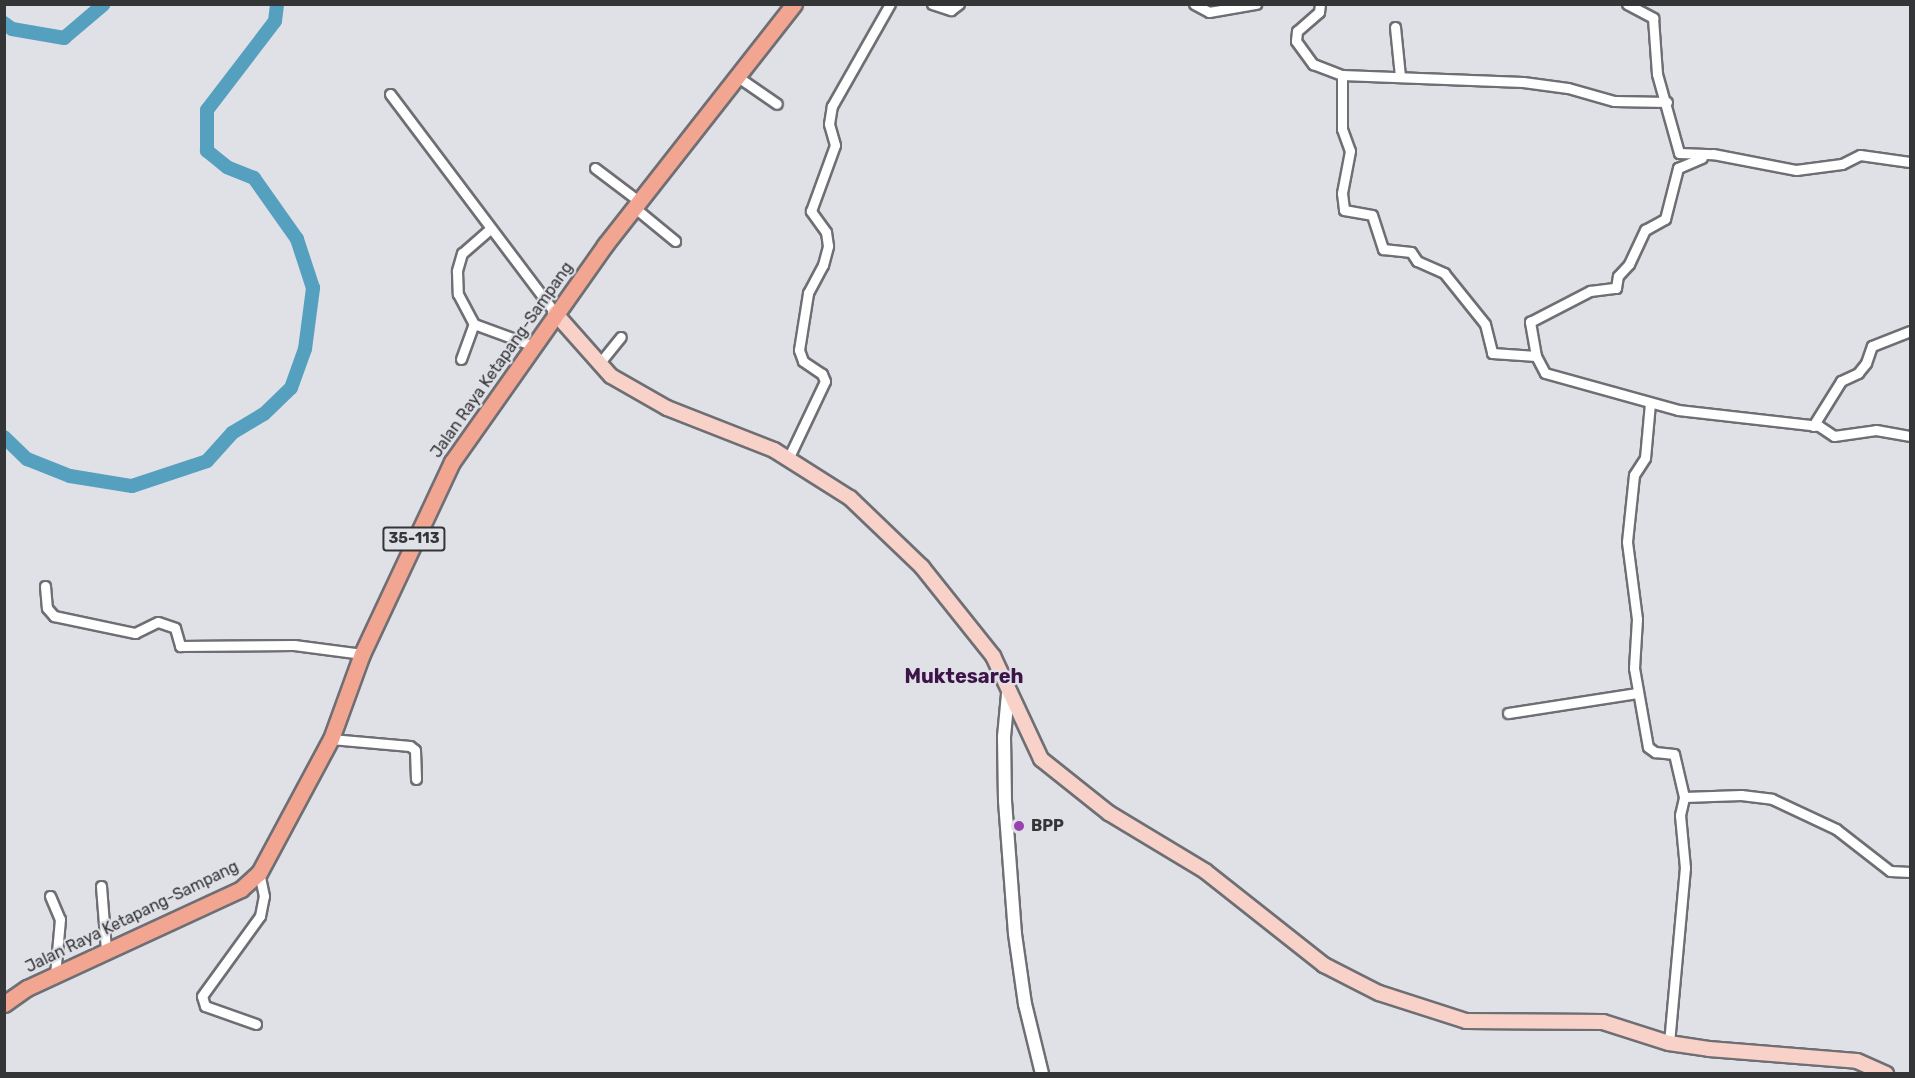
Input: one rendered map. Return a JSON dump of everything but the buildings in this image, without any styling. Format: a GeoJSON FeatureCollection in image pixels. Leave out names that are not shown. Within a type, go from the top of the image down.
{"type":"FeatureCollection","features":[{"type":"Feature","properties":{"kind":"main road","name":"Jalan Raya Ketapang-Sampang"},"geometry":{"type":"LineString","coordinates":[[4,1004],[27,988],[241,889],[259,873],[331,739],[362,654],[452,462],[531,345],[794,4]]}},
{"type":"Feature","properties":{"kind":"main road"},"geometry":{"type":"LineString","coordinates":[[555,313],[598,365],[653,401],[741,435],[788,459],[850,498],[922,567],[993,656],[1008,694],[1035,749],[1047,764],[1109,813],[1205,871],[1267,920],[1291,943],[1362,986],[1466,1021],[1502,1024],[1603,1022],[1669,1043],[1753,1053],[1828,1057],[1886,1074]]}},
{"type":"Feature","properties":{"kind":"street"},"geometry":{"type":"LineString","coordinates":[[788,459],[825,381],[822,374],[803,361],[799,350],[808,293],[823,266],[828,246],[824,226],[811,211],[835,145],[829,124],[832,106],[890,4]]}},
{"type":"Feature","properties":{"kind":"street"},"geometry":{"type":"LineString","coordinates":[[932,4],[954,10],[959,4]]}},
{"type":"Feature","properties":{"kind":"street"},"geometry":{"type":"LineString","coordinates":[[1194,4],[1209,12],[1256,4]]}},
{"type":"Feature","properties":{"kind":"street"},"geometry":{"type":"LineString","coordinates":[[1320,4],[1317,15],[1297,31],[1296,41],[1313,64],[1342,75],[1523,82],[1568,88],[1614,101],[1667,102]]}},
{"type":"Feature","properties":{"kind":"street"},"geometry":{"type":"LineString","coordinates":[[1627,4],[1653,18],[1657,74],[1667,102],[1678,152],[1713,154],[1796,170],[1842,164],[1863,154],[1911,162]]}},
{"type":"Feature","properties":{"kind":"street"},"geometry":{"type":"LineString","coordinates":[[1395,27],[1401,76]]}},
{"type":"Feature","properties":{"kind":"street"},"geometry":{"type":"LineString","coordinates":[[1342,75],[1342,129],[1350,151],[1342,194],[1344,211],[1372,214],[1384,250],[1411,252],[1417,261],[1444,273],[1485,324],[1492,353],[1536,356]]}},
{"type":"Feature","properties":{"kind":"street"},"geometry":{"type":"LineString","coordinates":[[738,77],[777,104]]}},
{"type":"Feature","properties":{"kind":"street"},"geometry":{"type":"LineString","coordinates":[[390,94],[555,313]]}},
{"type":"Feature","properties":{"kind":"street"},"geometry":{"type":"LineString","coordinates":[[1713,154],[1678,168],[1665,219],[1645,230],[1629,264],[1618,276],[1616,288],[1590,291],[1530,322],[1536,356],[1545,374],[1686,412],[1813,426],[1836,436],[1876,430],[1911,436]]}},
{"type":"Feature","properties":{"kind":"street"},"geometry":{"type":"LineString","coordinates":[[595,168],[675,241]]}},
{"type":"Feature","properties":{"kind":"street"},"geometry":{"type":"LineString","coordinates":[[490,229],[470,243],[457,271],[458,294],[474,324],[531,345]]}},
{"type":"Feature","properties":{"kind":"street"},"geometry":{"type":"LineString","coordinates":[[461,359],[474,324]]}},
{"type":"Feature","properties":{"kind":"street"},"geometry":{"type":"LineString","coordinates":[[1813,426],[1841,381],[1858,373],[1866,363],[1872,346],[1911,331]]}},
{"type":"Feature","properties":{"kind":"street"},"geometry":{"type":"LineString","coordinates":[[598,365],[621,337]]}},
{"type":"Feature","properties":{"kind":"street"},"geometry":{"type":"LineString","coordinates":[[1650,403],[1645,458],[1634,475],[1627,532],[1630,589],[1637,619],[1634,668],[1648,747],[1655,752],[1674,754],[1684,797],[1680,815],[1685,867],[1669,1043]]}},
{"type":"Feature","properties":{"kind":"street"},"geometry":{"type":"LineString","coordinates":[[45,586],[47,608],[54,616],[135,633],[158,622],[174,628],[176,643],[182,646],[294,645],[362,654]]}},
{"type":"Feature","properties":{"kind":"street"},"geometry":{"type":"LineString","coordinates":[[1508,713],[1637,693]]}},
{"type":"Feature","properties":{"kind":"street"},"geometry":{"type":"LineString","coordinates":[[1008,694],[1005,801],[1015,934],[1025,1004],[1042,1074]]}},
{"type":"Feature","properties":{"kind":"street"},"geometry":{"type":"LineString","coordinates":[[331,739],[410,746],[415,750],[412,772],[416,779]]}},
{"type":"Feature","properties":{"kind":"street"},"geometry":{"type":"LineString","coordinates":[[1684,797],[1741,795],[1772,799],[1836,829],[1890,872],[1911,872]]}},
{"type":"Feature","properties":{"kind":"street"},"geometry":{"type":"LineString","coordinates":[[256,1024],[205,1006],[202,996],[260,916],[264,896],[259,873]]}},
{"type":"Feature","properties":{"kind":"street"},"geometry":{"type":"LineString","coordinates":[[101,886],[106,950]]}},
{"type":"Feature","properties":{"kind":"street"},"geometry":{"type":"LineString","coordinates":[[50,896],[60,919],[55,975]]}},
{"type":"Feature","properties":{"kind":"waterway"},"geometry":{"type":"LineString","coordinates":[[4,23],[12,29],[64,38],[104,4]]}},
{"type":"Feature","properties":{"kind":"waterway"},"geometry":{"type":"LineString","coordinates":[[4,437],[27,459],[70,476],[132,486],[207,461],[232,433],[264,414],[291,388],[305,349],[313,288],[297,239],[254,178],[227,167],[207,151],[207,110],[275,21],[277,4]]}},
{"type":"Feature","properties":{"kind":"place","name":"BPP"},"geometry":{"type":"Point","coordinates":[1019,826]}},
{"type":"Feature","properties":{"kind":"district","name":"Muktesareh"},"geometry":{"type":"Point","coordinates":[964,676]}}]}
